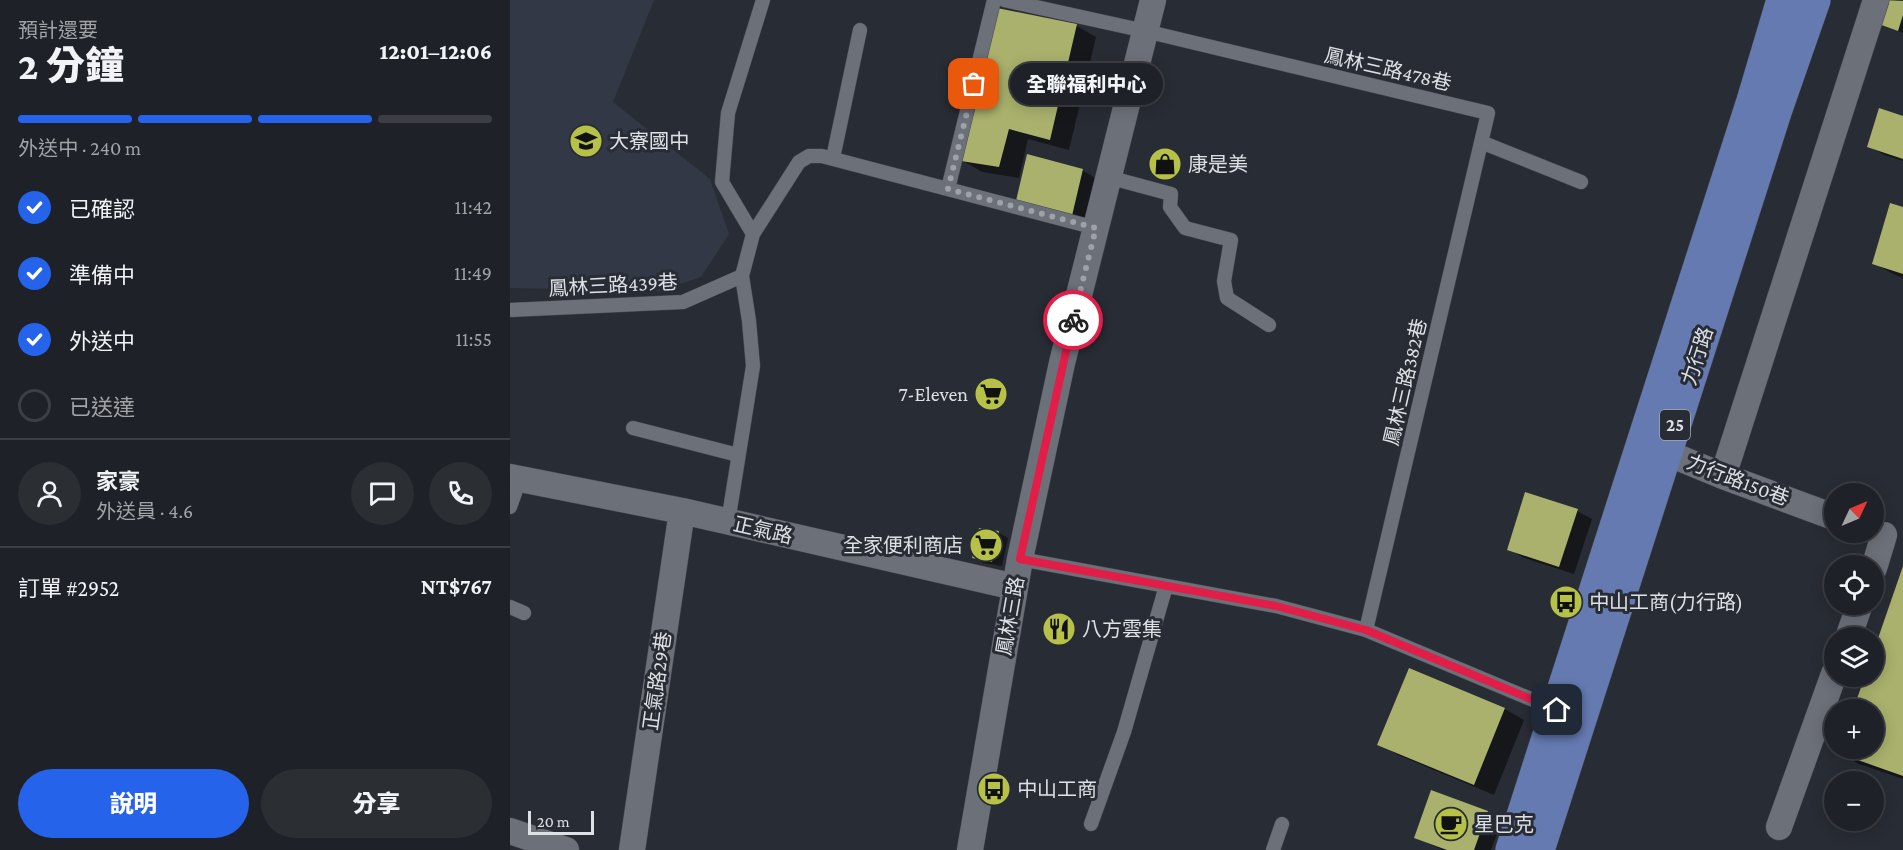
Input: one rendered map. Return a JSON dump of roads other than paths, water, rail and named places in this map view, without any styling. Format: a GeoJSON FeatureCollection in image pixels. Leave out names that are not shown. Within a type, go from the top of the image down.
{"type":"FeatureCollection","features":[{"type":"Feature","properties":{"kind":"main road","name":"力行路"},"geometry":{"type":"LineString","coordinates":[[1538,850],[1783,0]]}},
{"type":"Feature","properties":{"kind":"main road","name":"力行路"},"geometry":{"type":"LineString","coordinates":[[1512,850],[1557,710],[1814,0]]}},
{"type":"Feature","properties":{"kind":"street","name":"鳳林三路"},"geometry":{"type":"LineString","coordinates":[[970,850],[1020,559],[1062,363],[1153,0]]}},
{"type":"Feature","properties":{"kind":"street"},"geometry":{"type":"LineString","coordinates":[[1723,476],[1876,0]]}},
{"type":"Feature","properties":{"kind":"street","name":"力行路150巷"},"geometry":{"type":"LineString","coordinates":[[1654,447],[1723,476],[1824,512]]}},
{"type":"Feature","properties":{"kind":"street","name":"正氣路"},"geometry":{"type":"LineString","coordinates":[[515,478],[682,511],[1015,587]]}},
{"type":"Feature","properties":{"kind":"street","name":"正氣路29巷"},"geometry":{"type":"LineString","coordinates":[[632,850],[682,511]]}},
{"type":"Feature","properties":{"kind":"street"},"geometry":{"type":"LineString","coordinates":[[1879,555],[1887,536]]}},
{"type":"Feature","properties":{"kind":"street"},"geometry":{"type":"LineString","coordinates":[[1779,827],[1829,687]]}},
{"type":"Feature","properties":{"kind":"street"},"geometry":{"type":"LineString","coordinates":[[510,831],[566,850]]}},
{"type":"Feature","properties":{"kind":"lane"},"geometry":{"type":"LineString","coordinates":[[753,234],[722,182],[728,113],[763,0]]}},
{"type":"Feature","properties":{"kind":"lane"},"geometry":{"type":"LineString","coordinates":[[948,189],[994,0]]}},
{"type":"Feature","properties":{"kind":"lane"},"geometry":{"type":"LineString","coordinates":[[1004,0],[1145,31]]}},
{"type":"Feature","properties":{"kind":"lane"},"geometry":{"type":"LineString","coordinates":[[833,158],[860,30]]}},
{"type":"Feature","properties":{"kind":"lane","name":"鳳林三路478巷"},"geometry":{"type":"LineString","coordinates":[[1145,31],[1488,113],[1481,142]]}},
{"type":"Feature","properties":{"kind":"lane"},"geometry":{"type":"LineString","coordinates":[[1481,142],[1581,182]]}},
{"type":"Feature","properties":{"kind":"lane","name":"鳳林三路382巷"},"geometry":{"type":"LineString","coordinates":[[1366,630],[1481,142]]}},
{"type":"Feature","properties":{"kind":"lane"},"geometry":{"type":"LineString","coordinates":[[728,522],[753,366],[742,276],[753,234],[799,162],[810,156],[833,158],[1096,228]]}},
{"type":"Feature","properties":{"kind":"lane"},"geometry":{"type":"LineString","coordinates":[[1108,177],[1171,195],[1170,207],[1185,228],[1231,240],[1224,281],[1227,298],[1269,325]]}},
{"type":"Feature","properties":{"kind":"lane","name":"鳳林三路439巷"},"geometry":{"type":"LineString","coordinates":[[510,310],[683,302],[742,276]]}},
{"type":"Feature","properties":{"kind":"lane"},"geometry":{"type":"LineString","coordinates":[[633,428],[738,455]]}},
{"type":"Feature","properties":{"kind":"lane"},"geometry":{"type":"LineString","coordinates":[[510,507],[515,478]]}},
{"type":"Feature","properties":{"kind":"lane"},"geometry":{"type":"LineString","coordinates":[[1020,559],[1276,606],[1366,630],[1557,710]]}},
{"type":"Feature","properties":{"kind":"lane"},"geometry":{"type":"LineString","coordinates":[[1091,824],[1124,732],[1166,586]]}},
{"type":"Feature","properties":{"kind":"lane"},"geometry":{"type":"LineString","coordinates":[[510,608],[524,612]]}},
{"type":"Feature","properties":{"kind":"lane"},"geometry":{"type":"LineString","coordinates":[[1273,850],[1282,824]]}},
{"type":"Feature","properties":{"kind":"place","name":"全聯福利中心"},"geometry":{"type":"Point","coordinates":[974,84]}},
{"type":"Feature","properties":{"kind":"place","name":"大寮國中"},"geometry":{"type":"Point","coordinates":[586,141]}},
{"type":"Feature","properties":{"kind":"place","name":"康是美"},"geometry":{"type":"Point","coordinates":[1165,164]}},
{"type":"Feature","properties":{"kind":"place","name":"7-Eleven"},"geometry":{"type":"Point","coordinates":[991,394]}},
{"type":"Feature","properties":{"kind":"place","name":"全家便利商店"},"geometry":{"type":"Point","coordinates":[986,545]}},
{"type":"Feature","properties":{"kind":"place","name":"中山工商(力行路)"},"geometry":{"type":"Point","coordinates":[1566,602]}},
{"type":"Feature","properties":{"kind":"place","name":"八方雲集"},"geometry":{"type":"Point","coordinates":[1059,629]}},
{"type":"Feature","properties":{"kind":"place","name":"中山工商"},"geometry":{"type":"Point","coordinates":[994,789]}},
{"type":"Feature","properties":{"kind":"place","name":"星巴克"},"geometry":{"type":"Point","coordinates":[1451,824]}}]}
